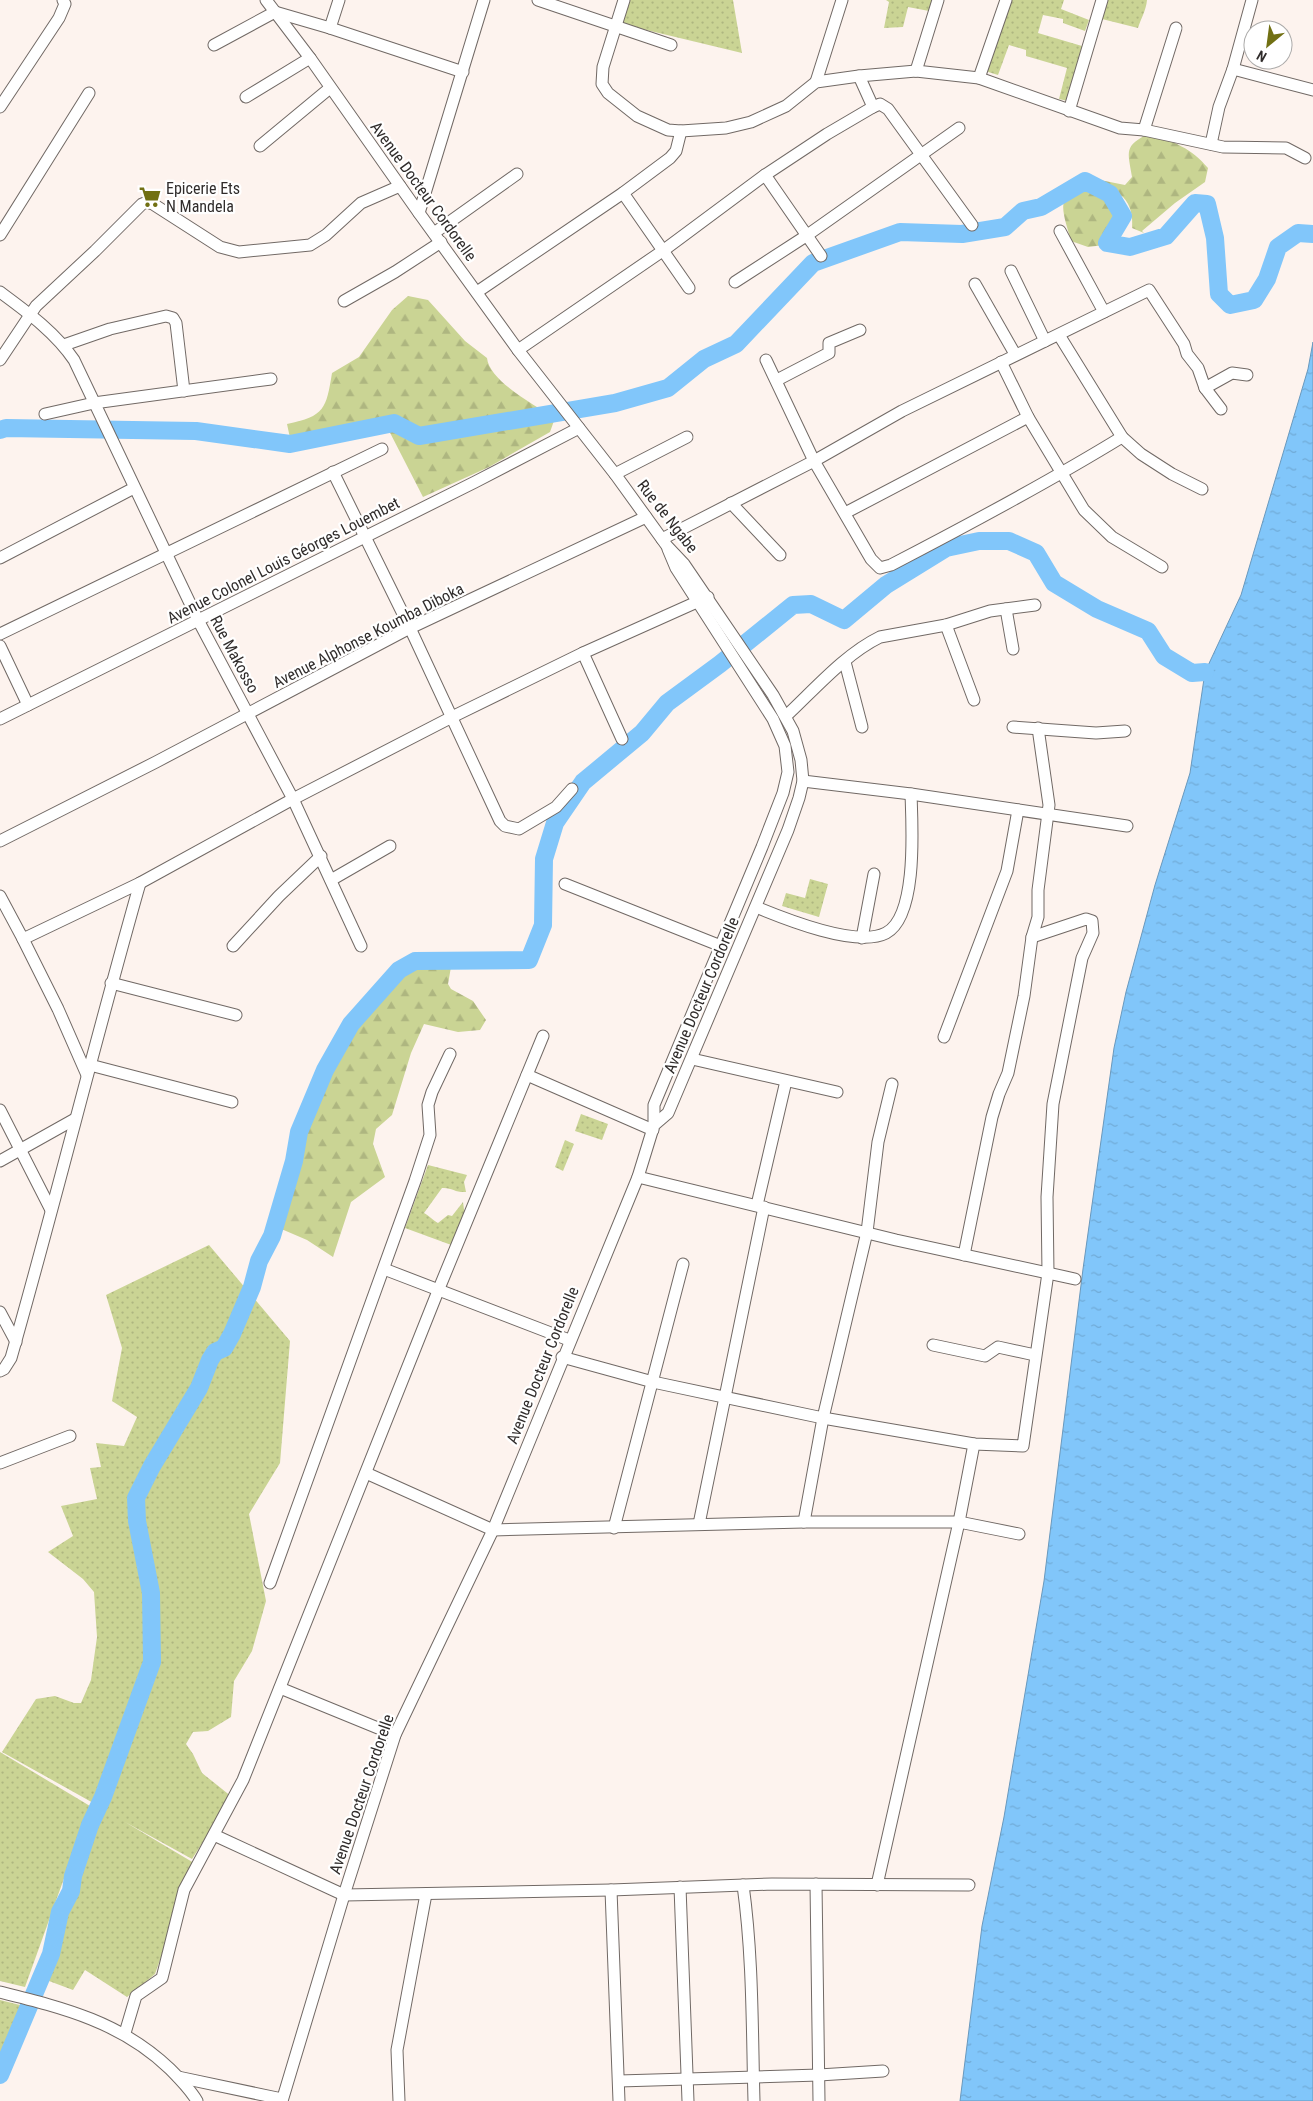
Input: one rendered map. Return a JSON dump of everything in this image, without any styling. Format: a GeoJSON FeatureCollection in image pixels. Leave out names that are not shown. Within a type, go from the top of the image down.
{"type":"FeatureCollection","features":[{"type":"Feature","properties":{"kind":"street"},"geometry":{"type":"LineString","coordinates":[[0,107],[59,18],[65,4],[63,0]]}},
{"type":"Feature","properties":{"kind":"street","name":"Avenue Docteur Cordorelle"},"geometry":{"type":"LineString","coordinates":[[266,0],[310,58],[518,350],[558,400]]}},
{"type":"Feature","properties":{"kind":"street"},"geometry":{"type":"LineString","coordinates":[[330,28],[339,0]]}},
{"type":"Feature","properties":{"kind":"street"},"geometry":{"type":"LineString","coordinates":[[419,213],[484,0]]}},
{"type":"Feature","properties":{"kind":"street"},"geometry":{"type":"LineString","coordinates":[[538,0],[671,45]]}},
{"type":"Feature","properties":{"kind":"street"},"geometry":{"type":"LineString","coordinates":[[624,0],[603,68],[602,84],[608,93],[638,116],[668,130],[726,128],[751,122],[786,106],[816,82],[916,71],[979,78],[1120,128],[1144,130],[1223,147],[1286,148],[1305,158]]}},
{"type":"Feature","properties":{"kind":"street"},"geometry":{"type":"LineString","coordinates":[[816,82],[842,0]]}},
{"type":"Feature","properties":{"kind":"street"},"geometry":{"type":"LineString","coordinates":[[916,71],[938,0]]}},
{"type":"Feature","properties":{"kind":"street"},"geometry":{"type":"LineString","coordinates":[[979,78],[1006,0]]}},
{"type":"Feature","properties":{"kind":"street"},"geometry":{"type":"LineString","coordinates":[[1069,111],[1102,0]]}},
{"type":"Feature","properties":{"kind":"street"},"geometry":{"type":"LineString","coordinates":[[1211,144],[1219,107],[1233,69],[1252,0]]}},
{"type":"Feature","properties":{"kind":"street"},"geometry":{"type":"LineString","coordinates":[[214,45],[275,12],[463,72]]}},
{"type":"Feature","properties":{"kind":"street"},"geometry":{"type":"LineString","coordinates":[[1144,130],[1176,28]]}},
{"type":"Feature","properties":{"kind":"street"},"geometry":{"type":"LineString","coordinates":[[246,97],[310,58]]}},
{"type":"Feature","properties":{"kind":"street"},"geometry":{"type":"LineString","coordinates":[[1233,69],[1313,90]]}},
{"type":"Feature","properties":{"kind":"street"},"geometry":{"type":"LineString","coordinates":[[859,76],[873,107]]}},
{"type":"Feature","properties":{"kind":"street"},"geometry":{"type":"LineString","coordinates":[[260,146],[330,88]]}},
{"type":"Feature","properties":{"kind":"street"},"geometry":{"type":"LineString","coordinates":[[0,235],[89,93]]}},
{"type":"Feature","properties":{"kind":"street"},"geometry":{"type":"LineString","coordinates":[[518,350],[664,250],[765,175],[826,134],[880,104],[888,109],[972,224]]}},
{"type":"Feature","properties":{"kind":"street"},"geometry":{"type":"LineString","coordinates":[[735,282],[806,236],[959,128]]}},
{"type":"Feature","properties":{"kind":"street"},"geometry":{"type":"LineString","coordinates":[[477,292],[623,193],[676,151],[681,131]]}},
{"type":"Feature","properties":{"kind":"street"},"geometry":{"type":"LineString","coordinates":[[344,301],[438,238],[516,174]]}},
{"type":"Feature","properties":{"kind":"street"},"geometry":{"type":"LineString","coordinates":[[765,175],[821,256]]}},
{"type":"Feature","properties":{"kind":"street"},"geometry":{"type":"LineString","coordinates":[[0,360],[42,300],[142,204],[147,202],[220,247],[239,252],[310,245],[326,235],[361,203],[400,186]]}},
{"type":"Feature","properties":{"kind":"street"},"geometry":{"type":"LineString","coordinates":[[623,193],[689,288]]}},
{"type":"Feature","properties":{"kind":"street"},"geometry":{"type":"LineString","coordinates":[[1060,231],[1104,312]]}},
{"type":"Feature","properties":{"kind":"street"},"geometry":{"type":"LineString","coordinates":[[1011,271],[1045,340]]}},
{"type":"Feature","properties":{"kind":"street"},"geometry":{"type":"LineString","coordinates":[[975,284],[1015,354]]}},
{"type":"Feature","properties":{"kind":"street"},"geometry":{"type":"LineString","coordinates":[[665,543],[731,503],[814,461],[902,411],[1149,290],[1184,344],[1187,354],[1198,368],[1205,388],[1221,409]]}},
{"type":"Feature","properties":{"kind":"street","name":"Rue Makosso"},"geometry":{"type":"LineString","coordinates":[[0,292],[31,314],[64,345],[74,360],[110,439],[198,620],[294,799],[361,946]]}},
{"type":"Feature","properties":{"kind":"street"},"geometry":{"type":"LineString","coordinates":[[64,345],[110,329],[166,316],[173,318],[176,323],[184,391]]}},
{"type":"Feature","properties":{"kind":"street"},"geometry":{"type":"LineString","coordinates":[[777,380],[829,353],[829,343],[860,330]]}},
{"type":"Feature","properties":{"kind":"street"},"geometry":{"type":"LineString","coordinates":[[1058,335],[1122,436],[1141,454],[1172,474],[1202,489]]}},
{"type":"Feature","properties":{"kind":"street"},"geometry":{"type":"LineString","coordinates":[[766,360],[814,461],[871,559],[880,568],[961,529],[1063,473],[1122,436]]}},
{"type":"Feature","properties":{"kind":"street"},"geometry":{"type":"LineString","coordinates":[[1001,362],[1028,416],[1084,510],[1112,537],[1162,567]]}},
{"type":"Feature","properties":{"kind":"street"},"geometry":{"type":"LineString","coordinates":[[1205,388],[1232,373],[1247,375]]}},
{"type":"Feature","properties":{"kind":"street"},"geometry":{"type":"LineString","coordinates":[[45,414],[94,403],[272,379]]}},
{"type":"Feature","properties":{"kind":"street","name":"Rue de Ngabe"},"geometry":{"type":"LineString","coordinates":[[558,400],[665,543],[684,564],[703,600],[742,659]]}},
{"type":"Feature","properties":{"kind":"street"},"geometry":{"type":"LineString","coordinates":[[845,513],[1028,416]]}},
{"type":"Feature","properties":{"kind":"street","name":"Avenue Colonel Louis Géorges Louembet"},"geometry":{"type":"LineString","coordinates":[[0,719],[364,537],[576,424]]}},
{"type":"Feature","properties":{"kind":"street"},"geometry":{"type":"LineString","coordinates":[[615,474],[687,437]]}},
{"type":"Feature","properties":{"kind":"street"},"geometry":{"type":"LineString","coordinates":[[0,634],[382,449]]}},
{"type":"Feature","properties":{"kind":"street"},"geometry":{"type":"LineString","coordinates":[[333,472],[410,628],[495,812],[506,826],[519,829],[556,807],[572,789]]}},
{"type":"Feature","properties":{"kind":"street"},"geometry":{"type":"LineString","coordinates":[[0,558],[134,488]]}},
{"type":"Feature","properties":{"kind":"street"},"geometry":{"type":"LineString","coordinates":[[731,503],[780,554]]}},
{"type":"Feature","properties":{"kind":"street","name":"Avenue Alphonse Koumba Diboka"},"geometry":{"type":"LineString","coordinates":[[0,841],[249,714],[410,628],[646,518]]}},
{"type":"Feature","properties":{"kind":"street"},"geometry":{"type":"LineString","coordinates":[[23,939],[140,883],[294,799],[452,717],[583,653],[703,600]]}},
{"type":"Feature","properties":{"kind":"street"},"geometry":{"type":"LineString","coordinates":[[786,716],[845,662],[870,642],[880,637],[946,625],[990,611],[1035,605]]}},
{"type":"Feature","properties":{"kind":"street"},"geometry":{"type":"LineString","coordinates":[[1006,609],[1013,649]]}},
{"type":"Feature","properties":{"kind":"street"},"geometry":{"type":"LineString","coordinates":[[946,625],[974,700]]}},
{"type":"Feature","properties":{"kind":"street"},"geometry":{"type":"LineString","coordinates":[[0,646],[28,705]]}},
{"type":"Feature","properties":{"kind":"street"},"geometry":{"type":"LineString","coordinates":[[583,653],[622,739]]}},
{"type":"Feature","properties":{"kind":"street"},"geometry":{"type":"LineString","coordinates":[[527,1075],[654,1127],[654,1105],[772,822],[788,772],[785,746],[780,732],[742,659]]}},
{"type":"Feature","properties":{"kind":"street","name":"Avenue Docteur Cordorelle"},"geometry":{"type":"LineString","coordinates":[[282,2100],[344,1895],[395,1736],[493,1530],[562,1358],[638,1177],[654,1127],[668,1112],[692,1059],[788,830],[799,798],[803,781],[798,746],[786,716],[742,659]]}},
{"type":"Feature","properties":{"kind":"street"},"geometry":{"type":"LineString","coordinates":[[845,662],[862,727]]}},
{"type":"Feature","properties":{"kind":"street"},"geometry":{"type":"LineString","coordinates":[[1013,727],[1096,733],[1125,731]]}},
{"type":"Feature","properties":{"kind":"street"},"geometry":{"type":"LineString","coordinates":[[964,1255],[992,1117],[1010,1064],[1024,996],[1032,937],[1036,932],[1038,890],[1048,814],[1047,787],[1038,728]]}},
{"type":"Feature","properties":{"kind":"street"},"geometry":{"type":"LineString","coordinates":[[803,781],[911,794],[1127,826]]}},
{"type":"Feature","properties":{"kind":"street"},"geometry":{"type":"LineString","coordinates":[[756,908],[792,922],[862,938],[887,933],[896,922],[908,893],[911,879],[911,794]]}},
{"type":"Feature","properties":{"kind":"street"},"geometry":{"type":"LineString","coordinates":[[944,1037],[1006,871],[1018,810]]}},
{"type":"Feature","properties":{"kind":"street"},"geometry":{"type":"LineString","coordinates":[[331,880],[390,846]]}},
{"type":"Feature","properties":{"kind":"street"},"geometry":{"type":"LineString","coordinates":[[233,946],[279,896],[321,856]]}},
{"type":"Feature","properties":{"kind":"street"},"geometry":{"type":"LineString","coordinates":[[862,938],[874,874]]}},
{"type":"Feature","properties":{"kind":"street"},"geometry":{"type":"LineString","coordinates":[[0,1371],[4,1369],[11,1358],[16,1342],[111,983],[140,883]]}},
{"type":"Feature","properties":{"kind":"street"},"geometry":{"type":"LineString","coordinates":[[565,884],[721,946]]}},
{"type":"Feature","properties":{"kind":"street"},"geometry":{"type":"LineString","coordinates":[[0,896],[89,1070]]}},
{"type":"Feature","properties":{"kind":"street"},"geometry":{"type":"LineString","coordinates":[[562,1358],[653,1382],[823,1418],[974,1444],[1024,1446],[1035,1355],[1048,1273],[1047,1197],[1052,1104],[1082,958],[1094,927],[1092,921],[1086,919],[1032,937]]}},
{"type":"Feature","properties":{"kind":"street"},"geometry":{"type":"LineString","coordinates":[[111,983],[236,1015]]}},
{"type":"Feature","properties":{"kind":"street"},"geometry":{"type":"LineString","coordinates":[[125,2034],[136,1996],[162,1978],[184,1890],[244,1780],[438,1291],[543,1036]]}},
{"type":"Feature","properties":{"kind":"street"},"geometry":{"type":"LineString","coordinates":[[270,1583],[384,1269],[430,1135],[428,1105],[450,1054]]}},
{"type":"Feature","properties":{"kind":"street"},"geometry":{"type":"LineString","coordinates":[[692,1059],[837,1092]]}},
{"type":"Feature","properties":{"kind":"street"},"geometry":{"type":"LineString","coordinates":[[89,1070],[232,1102]]}},
{"type":"Feature","properties":{"kind":"street"},"geometry":{"type":"LineString","coordinates":[[699,1524],[726,1398],[760,1206],[786,1081]]}},
{"type":"Feature","properties":{"kind":"street"},"geometry":{"type":"LineString","coordinates":[[804,1522],[823,1418],[867,1232],[878,1142],[892,1084]]}},
{"type":"Feature","properties":{"kind":"street"},"geometry":{"type":"LineString","coordinates":[[0,1110],[51,1210]]}},
{"type":"Feature","properties":{"kind":"street"},"geometry":{"type":"LineString","coordinates":[[0,1161],[75,1119]]}},
{"type":"Feature","properties":{"kind":"street"},"geometry":{"type":"LineString","coordinates":[[638,1177],[896,1240],[1075,1279]]}},
{"type":"Feature","properties":{"kind":"street"},"geometry":{"type":"LineString","coordinates":[[614,1528],[683,1264]]}},
{"type":"Feature","properties":{"kind":"street"},"geometry":{"type":"LineString","coordinates":[[384,1269],[570,1340]]}},
{"type":"Feature","properties":{"kind":"street"},"geometry":{"type":"LineString","coordinates":[[0,1312],[16,1342]]}},
{"type":"Feature","properties":{"kind":"street"},"geometry":{"type":"LineString","coordinates":[[933,1345],[985,1356],[998,1347],[1035,1355]]}},
{"type":"Feature","properties":{"kind":"street"},"geometry":{"type":"LineString","coordinates":[[0,1463],[70,1436]]}},
{"type":"Feature","properties":{"kind":"street"},"geometry":{"type":"LineString","coordinates":[[877,1884],[959,1522],[974,1444]]}},
{"type":"Feature","properties":{"kind":"street"},"geometry":{"type":"LineString","coordinates":[[366,1473],[493,1530],[804,1522],[959,1522],[1019,1534]]}},
{"type":"Feature","properties":{"kind":"street"},"geometry":{"type":"LineString","coordinates":[[280,1688],[395,1736]]}},
{"type":"Feature","properties":{"kind":"street"},"geometry":{"type":"LineString","coordinates":[[214,1835],[344,1895],[816,1884],[969,1885]]}},
{"type":"Feature","properties":{"kind":"street"},"geometry":{"type":"LineString","coordinates":[[816,1884],[819,2101]]}},
{"type":"Feature","properties":{"kind":"street"},"geometry":{"type":"LineString","coordinates":[[742,1886],[749,1931],[753,1995],[754,2101]]}},
{"type":"Feature","properties":{"kind":"street"},"geometry":{"type":"LineString","coordinates":[[680,1887],[688,2101]]}},
{"type":"Feature","properties":{"kind":"street"},"geometry":{"type":"LineString","coordinates":[[610,1890],[619,2101]]}},
{"type":"Feature","properties":{"kind":"street"},"geometry":{"type":"LineString","coordinates":[[399,2101],[396,2050],[426,1894]]}},
{"type":"Feature","properties":{"kind":"street"},"geometry":{"type":"LineString","coordinates":[[0,1992],[106,2024],[125,2034],[157,2057],[178,2077],[197,2101]]}},
{"type":"Feature","properties":{"kind":"street"},"geometry":{"type":"LineString","coordinates":[[619,2081],[688,2080],[883,2071]]}},
{"type":"Feature","properties":{"kind":"street"},"geometry":{"type":"LineString","coordinates":[[178,2077],[282,2100]]}},
{"type":"Feature","properties":{"kind":"green space"},"geometry":{"type":"Polygon","coordinates":[[[627,0],[733,0],[742,53],[619,25],[627,0]]]}},
{"type":"Feature","properties":{"kind":"green space"},"geometry":{"type":"Polygon","coordinates":[[[886,0],[933,0],[929,11],[908,7],[903,27],[884,28],[889,2],[886,0]]]}},
{"type":"Feature","properties":{"kind":"green space"},"geometry":{"type":"Polygon","coordinates":[[[1004,0],[1064,0],[1061,9],[1089,20],[1085,31],[1063,23],[1063,19],[1043,15],[1038,33],[1082,46],[1068,101],[1059,99],[1067,68],[1026,56],[1026,50],[1009,45],[998,75],[985,71],[1004,0]]]}},
{"type":"Feature","properties":{"kind":"green space"},"geometry":{"type":"Polygon","coordinates":[[[1108,0],[1147,0],[1138,28],[1102,19],[1108,0]]]}},
{"type":"Feature","properties":{"kind":"green space"},"geometry":{"type":"Polygon","coordinates":[[[1150,133],[1189,151],[1208,168],[1205,182],[1175,203],[1142,231],[1144,233],[1132,228],[1131,211],[1126,200],[1100,180],[1125,185],[1132,177],[1129,150],[1135,142],[1150,133]]]}},
{"type":"Feature","properties":{"kind":"green space"},"geometry":{"type":"Polygon","coordinates":[[[1084,185],[1106,195],[1115,210],[1116,216],[1104,245],[1088,247],[1071,241],[1064,215],[1064,200],[1074,189],[1084,185]]]}},
{"type":"Feature","properties":{"kind":"green space"},"geometry":{"type":"Polygon","coordinates":[[[408,296],[428,300],[465,341],[487,358],[490,367],[504,384],[555,418],[550,432],[489,467],[423,497],[384,421],[333,435],[290,438],[287,424],[309,418],[322,409],[328,395],[332,373],[359,357],[392,310],[408,296]]]}},
{"type":"Feature","properties":{"kind":"green space"},"geometry":{"type":"Polygon","coordinates":[[[810,879],[828,884],[819,917],[782,906],[786,893],[805,898],[810,879]]]}},
{"type":"Feature","properties":{"kind":"green space"},"geometry":{"type":"Polygon","coordinates":[[[441,964],[451,967],[448,984],[451,989],[473,1001],[486,1020],[480,1030],[458,1032],[424,1024],[411,1053],[392,1115],[376,1129],[373,1144],[385,1177],[351,1202],[333,1257],[307,1240],[279,1228],[313,1108],[345,1042],[397,979],[408,970],[441,964]]]}},
{"type":"Feature","properties":{"kind":"green space"},"geometry":{"type":"Polygon","coordinates":[[[581,1114],[608,1124],[602,1140],[575,1131],[581,1114]]]}},
{"type":"Feature","properties":{"kind":"green space"},"geometry":{"type":"Polygon","coordinates":[[[565,1140],[574,1144],[563,1171],[555,1167],[565,1140]]]}},
{"type":"Feature","properties":{"kind":"green space"},"geometry":{"type":"Polygon","coordinates":[[[428,1165],[467,1175],[464,1182],[466,1192],[442,1188],[424,1213],[438,1223],[448,1215],[452,1216],[463,1202],[465,1217],[454,1246],[405,1228],[428,1165]]]}},
{"type":"Feature","properties":{"kind":"green space"},"geometry":{"type":"Polygon","coordinates":[[[209,1245],[290,1341],[280,1463],[249,1514],[266,1601],[252,1651],[234,1681],[231,1717],[208,1731],[193,1732],[186,1744],[202,1773],[232,1797],[192,1859],[125,1822],[194,1863],[155,1974],[127,1997],[85,1970],[73,1990],[41,1978],[104,1809],[2,1752],[36,1699],[55,1696],[74,1703],[81,1703],[91,1680],[97,1637],[94,1592],[83,1579],[48,1552],[73,1536],[61,1506],[97,1499],[90,1468],[101,1467],[96,1443],[124,1446],[137,1417],[112,1401],[122,1348],[106,1295],[209,1245]]]}},
{"type":"Feature","properties":{"kind":"green space"},"geometry":{"type":"Polygon","coordinates":[[[0,1752],[90,1806],[25,1987],[0,1981],[0,1752]]]}},
{"type":"Feature","properties":{"kind":"green space"},"geometry":{"type":"Polygon","coordinates":[[[0,2000],[24,2006],[0,2067],[0,2000]]]}},
{"type":"Feature","properties":{"kind":"water"},"geometry":{"type":"Polygon","coordinates":[[[1313,342],[1313,2101],[960,2101],[982,1926],[1004,1817],[1044,1581],[1083,1269],[1114,1048],[1126,992],[1155,885],[1190,773],[1205,672],[1241,595],[1308,369],[1313,342]]]}},
{"type":"Feature","properties":{"kind":"waterway"},"geometry":{"type":"LineString","coordinates":[[0,430],[6,428],[196,431],[290,444],[394,423],[419,436],[615,403],[668,388],[704,359],[736,344],[813,263],[900,232],[962,234],[1005,227],[1023,211],[1041,207],[1085,181],[1110,194],[1123,216],[1107,243],[1130,247],[1166,236],[1195,203],[1207,204],[1215,238],[1219,294],[1230,305],[1254,300],[1267,279],[1278,247],[1298,233],[1313,234]]}},
{"type":"Feature","properties":{"kind":"waterway"},"geometry":{"type":"LineString","coordinates":[[0,2075],[51,1954],[60,1912],[71,1891],[73,1876],[90,1825],[103,1797],[152,1662],[151,1593],[137,1521],[136,1498],[152,1466],[199,1388],[210,1360],[215,1352],[224,1348],[232,1334],[252,1287],[259,1261],[272,1236],[294,1161],[299,1132],[325,1070],[351,1024],[399,970],[415,961],[529,960],[543,925],[544,859],[555,823],[583,782],[642,733],[667,703],[720,664],[793,605],[811,604],[844,620],[886,585],[946,548],[979,541],[1009,541],[1036,553],[1054,583],[1097,609],[1148,631],[1164,656],[1192,673],[1205,672]]}},
{"type":"Feature","properties":{"kind":"place","name":"Epicerie Ets N Mandela"},"geometry":{"type":"Point","coordinates":[150,197]}}]}
